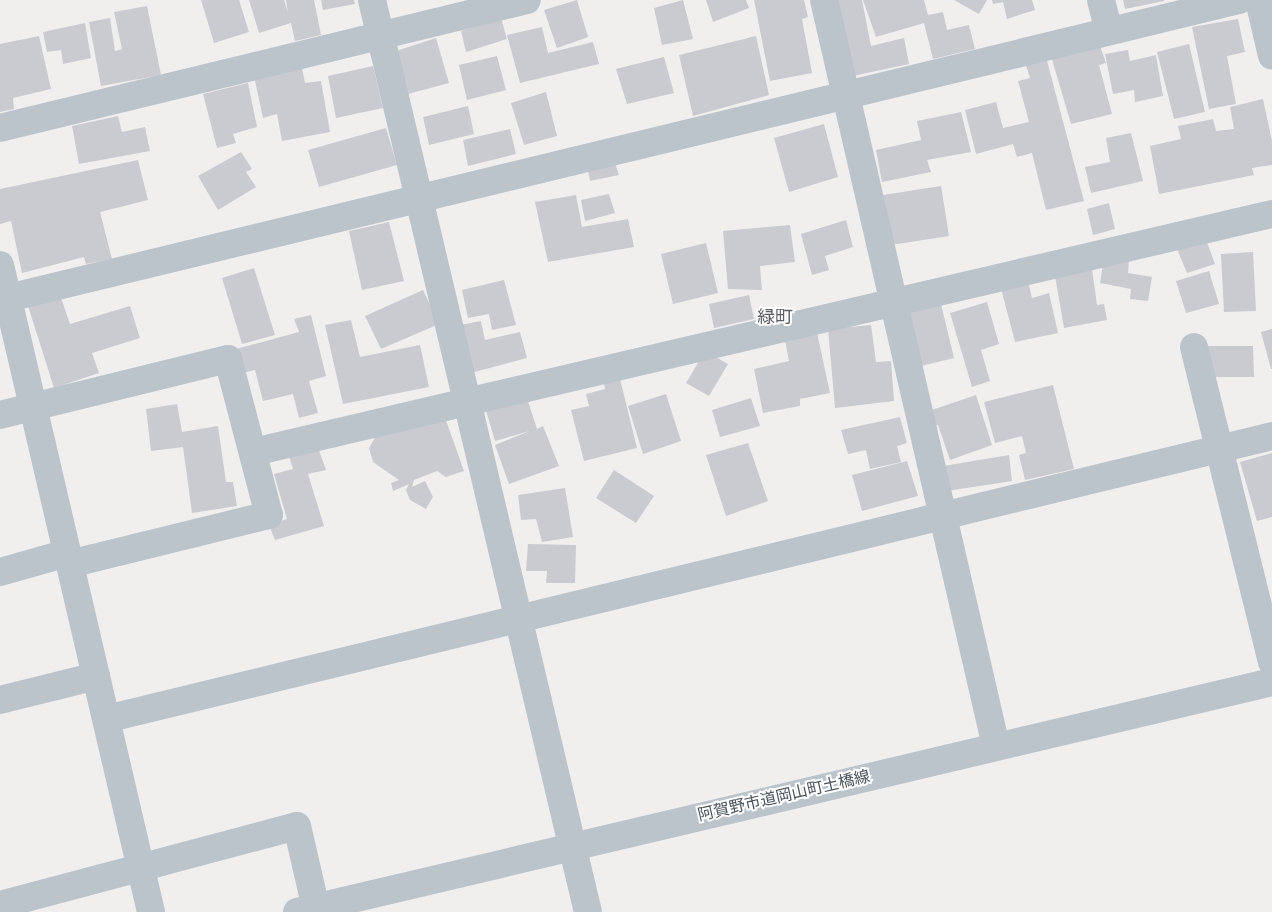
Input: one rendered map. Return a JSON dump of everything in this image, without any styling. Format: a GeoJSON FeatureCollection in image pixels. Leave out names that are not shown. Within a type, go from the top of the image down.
{"type":"FeatureCollection","features":[{"type":"Feature","properties":{"kind":"street"},"geometry":{"type":"LineString","coordinates":[[372,0],[520,618],[588,912]]}},
{"type":"Feature","properties":{"kind":"street"},"geometry":{"type":"LineString","coordinates":[[0,128],[527,0]]}},
{"type":"Feature","properties":{"kind":"street"},"geometry":{"type":"LineString","coordinates":[[824,0],[996,746]]}},
{"type":"Feature","properties":{"kind":"street"},"geometry":{"type":"LineString","coordinates":[[1101,0],[1109,31]]}},
{"type":"Feature","properties":{"kind":"street"},"geometry":{"type":"LineString","coordinates":[[4,299],[1239,0]]}},
{"type":"Feature","properties":{"kind":"street"},"geometry":{"type":"LineString","coordinates":[[1259,0],[1272,56]]}},
{"type":"Feature","properties":{"kind":"street"},"geometry":{"type":"LineString","coordinates":[[253,452],[1272,214]]}},
{"type":"Feature","properties":{"kind":"street"},"geometry":{"type":"LineString","coordinates":[[0,265],[4,299],[33,407],[151,912]]}},
{"type":"Feature","properties":{"kind":"street"},"geometry":{"type":"LineString","coordinates":[[1194,347],[1272,662]]}},
{"type":"Feature","properties":{"kind":"street"},"geometry":{"type":"LineString","coordinates":[[0,415],[228,360],[269,515],[69,559],[0,572]]}},
{"type":"Feature","properties":{"kind":"street"},"geometry":{"type":"LineString","coordinates":[[106,719],[1272,436]]}},
{"type":"Feature","properties":{"kind":"street"},"geometry":{"type":"LineString","coordinates":[[0,700],[96,676]]}},
{"type":"Feature","properties":{"kind":"street","name":"阿賀野市道岡山町土橋線"},"geometry":{"type":"LineString","coordinates":[[306,910],[353,905],[574,847],[1272,682]]}},
{"type":"Feature","properties":{"kind":"street"},"geometry":{"type":"LineString","coordinates":[[0,905],[297,826],[306,910]]}},
{"type":"Feature","properties":{"kind":"building"},"geometry":{"type":"Polygon","coordinates":[[[201,0],[239,0],[249,32],[214,43],[201,0]]]}},
{"type":"Feature","properties":{"kind":"building"},"geometry":{"type":"Polygon","coordinates":[[[249,0],[284,0],[288,13],[286,0],[314,0],[321,35],[295,41],[291,23],[259,33],[249,0]]]}},
{"type":"Feature","properties":{"kind":"building"},"geometry":{"type":"Polygon","coordinates":[[[321,0],[354,0],[355,4],[323,10],[321,0]]]}},
{"type":"Feature","properties":{"kind":"building"},"geometry":{"type":"Polygon","coordinates":[[[577,0],[588,37],[557,48],[544,10],[577,0]]]}},
{"type":"Feature","properties":{"kind":"building"},"geometry":{"type":"Polygon","coordinates":[[[683,0],[693,39],[662,45],[654,8],[683,0]]]}},
{"type":"Feature","properties":{"kind":"building"},"geometry":{"type":"Polygon","coordinates":[[[706,0],[746,0],[749,8],[713,22],[706,0]]]}},
{"type":"Feature","properties":{"kind":"building"},"geometry":{"type":"Polygon","coordinates":[[[754,0],[804,0],[808,17],[802,19],[812,73],[770,81],[754,0]]]}},
{"type":"Feature","properties":{"kind":"building"},"geometry":{"type":"Polygon","coordinates":[[[835,0],[862,0],[871,46],[904,38],[909,64],[853,76],[835,0]]]}},
{"type":"Feature","properties":{"kind":"building"},"geometry":{"type":"Polygon","coordinates":[[[863,0],[924,0],[928,15],[943,12],[947,30],[969,25],[975,49],[933,59],[924,23],[876,37],[863,0]]]}},
{"type":"Feature","properties":{"kind":"building"},"geometry":{"type":"Polygon","coordinates":[[[954,0],[987,0],[979,14],[954,0]]]}},
{"type":"Feature","properties":{"kind":"building"},"geometry":{"type":"Polygon","coordinates":[[[992,0],[1032,0],[1035,10],[1007,19],[1003,2],[993,4],[992,0]]]}},
{"type":"Feature","properties":{"kind":"building"},"geometry":{"type":"Polygon","coordinates":[[[1123,0],[1164,0],[1164,1],[1125,9],[1123,0]]]}},
{"type":"Feature","properties":{"kind":"building"},"geometry":{"type":"Polygon","coordinates":[[[147,6],[161,75],[101,86],[89,22],[110,18],[115,51],[122,49],[114,12],[147,6]]]}},
{"type":"Feature","properties":{"kind":"building"},"geometry":{"type":"Polygon","coordinates":[[[501,18],[507,39],[466,52],[461,31],[501,18]]]}},
{"type":"Feature","properties":{"kind":"building"},"geometry":{"type":"Polygon","coordinates":[[[1238,19],[1245,52],[1227,56],[1236,104],[1209,109],[1192,27],[1238,19]]]}},
{"type":"Feature","properties":{"kind":"building"},"geometry":{"type":"Polygon","coordinates":[[[85,23],[91,58],[63,64],[61,50],[47,52],[43,32],[85,23]]]}},
{"type":"Feature","properties":{"kind":"building"},"geometry":{"type":"Polygon","coordinates":[[[542,27],[548,53],[593,42],[599,64],[520,83],[507,35],[542,27]]]}},
{"type":"Feature","properties":{"kind":"building"},"geometry":{"type":"Polygon","coordinates":[[[39,36],[51,89],[13,98],[14,109],[0,112],[0,44],[39,36]]]}},
{"type":"Feature","properties":{"kind":"building"},"geometry":{"type":"Polygon","coordinates":[[[756,36],[769,95],[693,116],[679,55],[756,36]]]}},
{"type":"Feature","properties":{"kind":"building"},"geometry":{"type":"Polygon","coordinates":[[[436,38],[449,83],[408,94],[396,51],[436,38]]]}},
{"type":"Feature","properties":{"kind":"building"},"geometry":{"type":"Polygon","coordinates":[[[1099,43],[1106,63],[1099,65],[1112,114],[1071,124],[1051,56],[1099,43]]]}},
{"type":"Feature","properties":{"kind":"building"},"geometry":{"type":"Polygon","coordinates":[[[1189,44],[1205,112],[1174,119],[1157,52],[1189,44]]]}},
{"type":"Feature","properties":{"kind":"building"},"geometry":{"type":"Polygon","coordinates":[[[1128,50],[1130,61],[1156,55],[1163,96],[1135,102],[1134,90],[1113,94],[1105,54],[1128,50]]]}},
{"type":"Feature","properties":{"kind":"building"},"geometry":{"type":"Polygon","coordinates":[[[497,56],[506,90],[467,100],[459,65],[497,56]]]}},
{"type":"Feature","properties":{"kind":"building"},"geometry":{"type":"Polygon","coordinates":[[[664,57],[674,93],[627,104],[616,69],[664,57]]]}},
{"type":"Feature","properties":{"kind":"building"},"geometry":{"type":"Polygon","coordinates":[[[1046,57],[1084,201],[1046,210],[1032,153],[1017,157],[1013,144],[976,154],[965,110],[996,102],[1003,128],[1029,122],[1018,81],[1030,78],[1025,62],[1046,57]]]}},
{"type":"Feature","properties":{"kind":"building"},"geometry":{"type":"Polygon","coordinates":[[[373,66],[383,108],[336,118],[328,76],[373,66]]]}},
{"type":"Feature","properties":{"kind":"building"},"geometry":{"type":"Polygon","coordinates":[[[302,68],[305,83],[321,81],[330,132],[282,141],[277,114],[263,118],[254,76],[302,68]]]}},
{"type":"Feature","properties":{"kind":"building"},"geometry":{"type":"Polygon","coordinates":[[[248,83],[257,127],[233,134],[236,143],[217,148],[203,94],[248,83]]]}},
{"type":"Feature","properties":{"kind":"building"},"geometry":{"type":"Polygon","coordinates":[[[546,92],[557,136],[524,145],[511,103],[546,92]]]}},
{"type":"Feature","properties":{"kind":"building"},"geometry":{"type":"Polygon","coordinates":[[[1263,99],[1272,141],[1272,165],[1252,168],[1254,175],[1159,194],[1150,146],[1181,139],[1178,126],[1213,119],[1216,131],[1234,129],[1230,107],[1263,99]]]}},
{"type":"Feature","properties":{"kind":"building"},"geometry":{"type":"Polygon","coordinates":[[[468,106],[474,134],[429,145],[423,117],[468,106]]]}},
{"type":"Feature","properties":{"kind":"building"},"geometry":{"type":"Polygon","coordinates":[[[961,112],[971,152],[927,160],[931,172],[882,182],[876,150],[921,140],[917,121],[961,112]]]}},
{"type":"Feature","properties":{"kind":"building"},"geometry":{"type":"Polygon","coordinates":[[[118,116],[122,132],[145,127],[150,151],[79,164],[72,126],[118,116]]]}},
{"type":"Feature","properties":{"kind":"building"},"geometry":{"type":"Polygon","coordinates":[[[824,124],[838,177],[789,192],[774,138],[824,124]]]}},
{"type":"Feature","properties":{"kind":"building"},"geometry":{"type":"Polygon","coordinates":[[[386,128],[397,165],[319,187],[308,150],[386,128]]]}},
{"type":"Feature","properties":{"kind":"building"},"geometry":{"type":"Polygon","coordinates":[[[510,129],[516,154],[468,166],[463,140],[510,129]]]}},
{"type":"Feature","properties":{"kind":"building"},"geometry":{"type":"Polygon","coordinates":[[[1131,133],[1143,181],[1091,193],[1085,167],[1110,162],[1106,138],[1131,133]]]}},
{"type":"Feature","properties":{"kind":"building"},"geometry":{"type":"Polygon","coordinates":[[[241,152],[252,169],[246,172],[256,187],[218,210],[198,176],[241,152]]]}},
{"type":"Feature","properties":{"kind":"building"},"geometry":{"type":"Polygon","coordinates":[[[138,160],[148,200],[100,212],[112,259],[86,264],[84,257],[22,273],[11,221],[0,224],[0,189],[138,160]]]}},
{"type":"Feature","properties":{"kind":"building"},"geometry":{"type":"Polygon","coordinates":[[[614,160],[619,175],[590,181],[587,165],[614,160]]]}},
{"type":"Feature","properties":{"kind":"building"},"geometry":{"type":"Polygon","coordinates":[[[941,186],[949,236],[891,245],[883,195],[941,186]]]}},
{"type":"Feature","properties":{"kind":"building"},"geometry":{"type":"Polygon","coordinates":[[[609,194],[615,213],[585,221],[581,200],[609,194]]]}},
{"type":"Feature","properties":{"kind":"building"},"geometry":{"type":"Polygon","coordinates":[[[576,195],[582,227],[628,219],[634,247],[548,262],[535,202],[576,195]]]}},
{"type":"Feature","properties":{"kind":"building"},"geometry":{"type":"Polygon","coordinates":[[[1109,203],[1115,229],[1093,235],[1087,209],[1109,203]]]}},
{"type":"Feature","properties":{"kind":"building"},"geometry":{"type":"Polygon","coordinates":[[[846,220],[853,247],[825,256],[829,270],[812,275],[801,234],[846,220]]]}},
{"type":"Feature","properties":{"kind":"building"},"geometry":{"type":"Polygon","coordinates":[[[389,222],[404,281],[362,290],[349,231],[389,222]]]}},
{"type":"Feature","properties":{"kind":"building"},"geometry":{"type":"Polygon","coordinates":[[[790,225],[795,262],[760,266],[762,290],[728,289],[723,231],[790,225]]]}},
{"type":"Feature","properties":{"kind":"building"},"geometry":{"type":"Polygon","coordinates":[[[1204,234],[1215,264],[1187,273],[1175,244],[1204,234]]]}},
{"type":"Feature","properties":{"kind":"building"},"geometry":{"type":"Polygon","coordinates":[[[706,243],[718,293],[673,304],[661,254],[706,243]]]}},
{"type":"Feature","properties":{"kind":"building"},"geometry":{"type":"Polygon","coordinates":[[[1253,252],[1256,311],[1224,312],[1221,254],[1253,252]]]}},
{"type":"Feature","properties":{"kind":"building"},"geometry":{"type":"Polygon","coordinates":[[[1104,258],[1129,260],[1128,273],[1152,277],[1148,301],[1130,299],[1131,289],[1100,283],[1104,258]]]}},
{"type":"Feature","properties":{"kind":"building"},"geometry":{"type":"Polygon","coordinates":[[[254,268],[275,335],[242,344],[222,278],[254,268]]]}},
{"type":"Feature","properties":{"kind":"building"},"geometry":{"type":"Polygon","coordinates":[[[1092,269],[1097,305],[1104,304],[1107,320],[1064,328],[1055,276],[1092,269]]]}},
{"type":"Feature","properties":{"kind":"building"},"geometry":{"type":"Polygon","coordinates":[[[1209,271],[1219,304],[1186,313],[1176,281],[1209,271]]]}},
{"type":"Feature","properties":{"kind":"building"},"geometry":{"type":"Polygon","coordinates":[[[1026,273],[1032,298],[1049,293],[1058,333],[1015,342],[999,281],[1026,273]]]}},
{"type":"Feature","properties":{"kind":"building"},"geometry":{"type":"Polygon","coordinates":[[[504,280],[516,325],[492,330],[489,314],[468,318],[462,290],[504,280]]]}},
{"type":"Feature","properties":{"kind":"building"},"geometry":{"type":"Polygon","coordinates":[[[423,290],[439,324],[381,349],[365,316],[423,290]]]}},
{"type":"Feature","properties":{"kind":"building"},"geometry":{"type":"Polygon","coordinates":[[[60,295],[70,324],[130,306],[140,338],[92,353],[99,373],[54,388],[28,306],[60,295]]]}},
{"type":"Feature","properties":{"kind":"building"},"geometry":{"type":"Polygon","coordinates":[[[749,295],[754,319],[714,328],[709,304],[749,295]]]}},
{"type":"Feature","properties":{"kind":"building"},"geometry":{"type":"Polygon","coordinates":[[[987,302],[999,344],[981,350],[990,381],[972,387],[950,313],[987,302]]]}},
{"type":"Feature","properties":{"kind":"building"},"geometry":{"type":"Polygon","coordinates":[[[941,304],[954,358],[921,366],[909,310],[941,304]]]}},
{"type":"Feature","properties":{"kind":"building"},"geometry":{"type":"Polygon","coordinates":[[[311,315],[326,376],[309,381],[318,413],[299,418],[293,394],[263,401],[255,370],[242,373],[236,349],[299,332],[294,319],[311,315]]]}},
{"type":"Feature","properties":{"kind":"building"},"geometry":{"type":"Polygon","coordinates":[[[351,320],[360,357],[420,345],[429,387],[343,404],[325,325],[351,320]]]}},
{"type":"Feature","properties":{"kind":"building"},"geometry":{"type":"Polygon","coordinates":[[[481,321],[485,340],[520,332],[527,358],[471,373],[460,325],[481,321]]]}},
{"type":"Feature","properties":{"kind":"building"},"geometry":{"type":"Polygon","coordinates":[[[871,325],[876,362],[891,361],[894,401],[835,408],[828,329],[871,325]]]}},
{"type":"Feature","properties":{"kind":"building"},"geometry":{"type":"Polygon","coordinates":[[[816,328],[830,393],[800,399],[800,406],[763,413],[754,369],[789,361],[784,335],[816,328]]]}},
{"type":"Feature","properties":{"kind":"building"},"geometry":{"type":"Polygon","coordinates":[[[1272,329],[1272,369],[1271,369],[1261,332],[1272,329]]]}},
{"type":"Feature","properties":{"kind":"building"},"geometry":{"type":"Polygon","coordinates":[[[1208,346],[1253,346],[1254,377],[1209,377],[1208,346]]]}},
{"type":"Feature","properties":{"kind":"building"},"geometry":{"type":"Polygon","coordinates":[[[705,351],[728,364],[709,396],[686,383],[705,351]]]}},
{"type":"Feature","properties":{"kind":"building"},"geometry":{"type":"Polygon","coordinates":[[[619,375],[637,448],[584,461],[571,410],[589,406],[586,394],[605,389],[603,379],[619,375]]]}},
{"type":"Feature","properties":{"kind":"building"},"geometry":{"type":"Polygon","coordinates":[[[1053,385],[1074,469],[1025,480],[1019,455],[1026,453],[1022,436],[995,443],[984,402],[1053,385]]]}},
{"type":"Feature","properties":{"kind":"building"},"geometry":{"type":"Polygon","coordinates":[[[666,394],[681,441],[643,454],[628,406],[666,394]]]}},
{"type":"Feature","properties":{"kind":"building"},"geometry":{"type":"Polygon","coordinates":[[[526,395],[537,429],[543,426],[559,466],[509,484],[495,445],[530,431],[495,441],[485,407],[526,395]]]}},
{"type":"Feature","properties":{"kind":"building"},"geometry":{"type":"Polygon","coordinates":[[[976,395],[992,445],[950,460],[938,425],[924,428],[920,414],[976,395]]]}},
{"type":"Feature","properties":{"kind":"building"},"geometry":{"type":"Polygon","coordinates":[[[751,398],[760,426],[720,437],[712,410],[751,398]]]}},
{"type":"Feature","properties":{"kind":"building"},"geometry":{"type":"Polygon","coordinates":[[[177,404],[182,432],[218,426],[226,482],[233,482],[237,506],[192,513],[183,447],[151,451],[146,409],[177,404]]]}},
{"type":"Feature","properties":{"kind":"building"},"geometry":{"type":"Polygon","coordinates":[[[442,409],[464,471],[446,477],[437,471],[414,480],[412,487],[425,481],[433,497],[426,509],[410,500],[406,490],[409,484],[393,491],[391,483],[399,480],[373,462],[369,448],[377,434],[442,409]]]}},
{"type":"Feature","properties":{"kind":"building"},"geometry":{"type":"Polygon","coordinates":[[[900,417],[907,443],[897,446],[901,462],[870,469],[866,450],[848,454],[841,430],[900,417]]]}},
{"type":"Feature","properties":{"kind":"building"},"geometry":{"type":"Polygon","coordinates":[[[748,443],[768,501],[726,516],[706,455],[748,443]]]}},
{"type":"Feature","properties":{"kind":"building"},"geometry":{"type":"Polygon","coordinates":[[[317,445],[326,470],[308,474],[324,526],[275,540],[269,525],[287,519],[274,474],[293,469],[288,453],[317,445]]]}},
{"type":"Feature","properties":{"kind":"building"},"geometry":{"type":"Polygon","coordinates":[[[1272,453],[1272,517],[1257,521],[1240,462],[1272,453]]]}},
{"type":"Feature","properties":{"kind":"building"},"geometry":{"type":"Polygon","coordinates":[[[1009,455],[1012,481],[947,491],[943,466],[1009,455]]]}},
{"type":"Feature","properties":{"kind":"building"},"geometry":{"type":"Polygon","coordinates":[[[907,461],[918,496],[862,511],[852,475],[907,461]]]}},
{"type":"Feature","properties":{"kind":"building"},"geometry":{"type":"Polygon","coordinates":[[[614,470],[654,496],[636,523],[596,498],[614,470]]]}},
{"type":"Feature","properties":{"kind":"building"},"geometry":{"type":"Polygon","coordinates":[[[565,488],[573,537],[542,542],[536,519],[521,520],[518,495],[565,488]]]}},
{"type":"Feature","properties":{"kind":"building"},"geometry":{"type":"Polygon","coordinates":[[[528,544],[576,545],[575,583],[546,583],[547,571],[526,571],[528,544]]]}},
{"type":"Feature","properties":{"kind":"district","name":"緑町"},"geometry":{"type":"Point","coordinates":[775,317]}}]}
